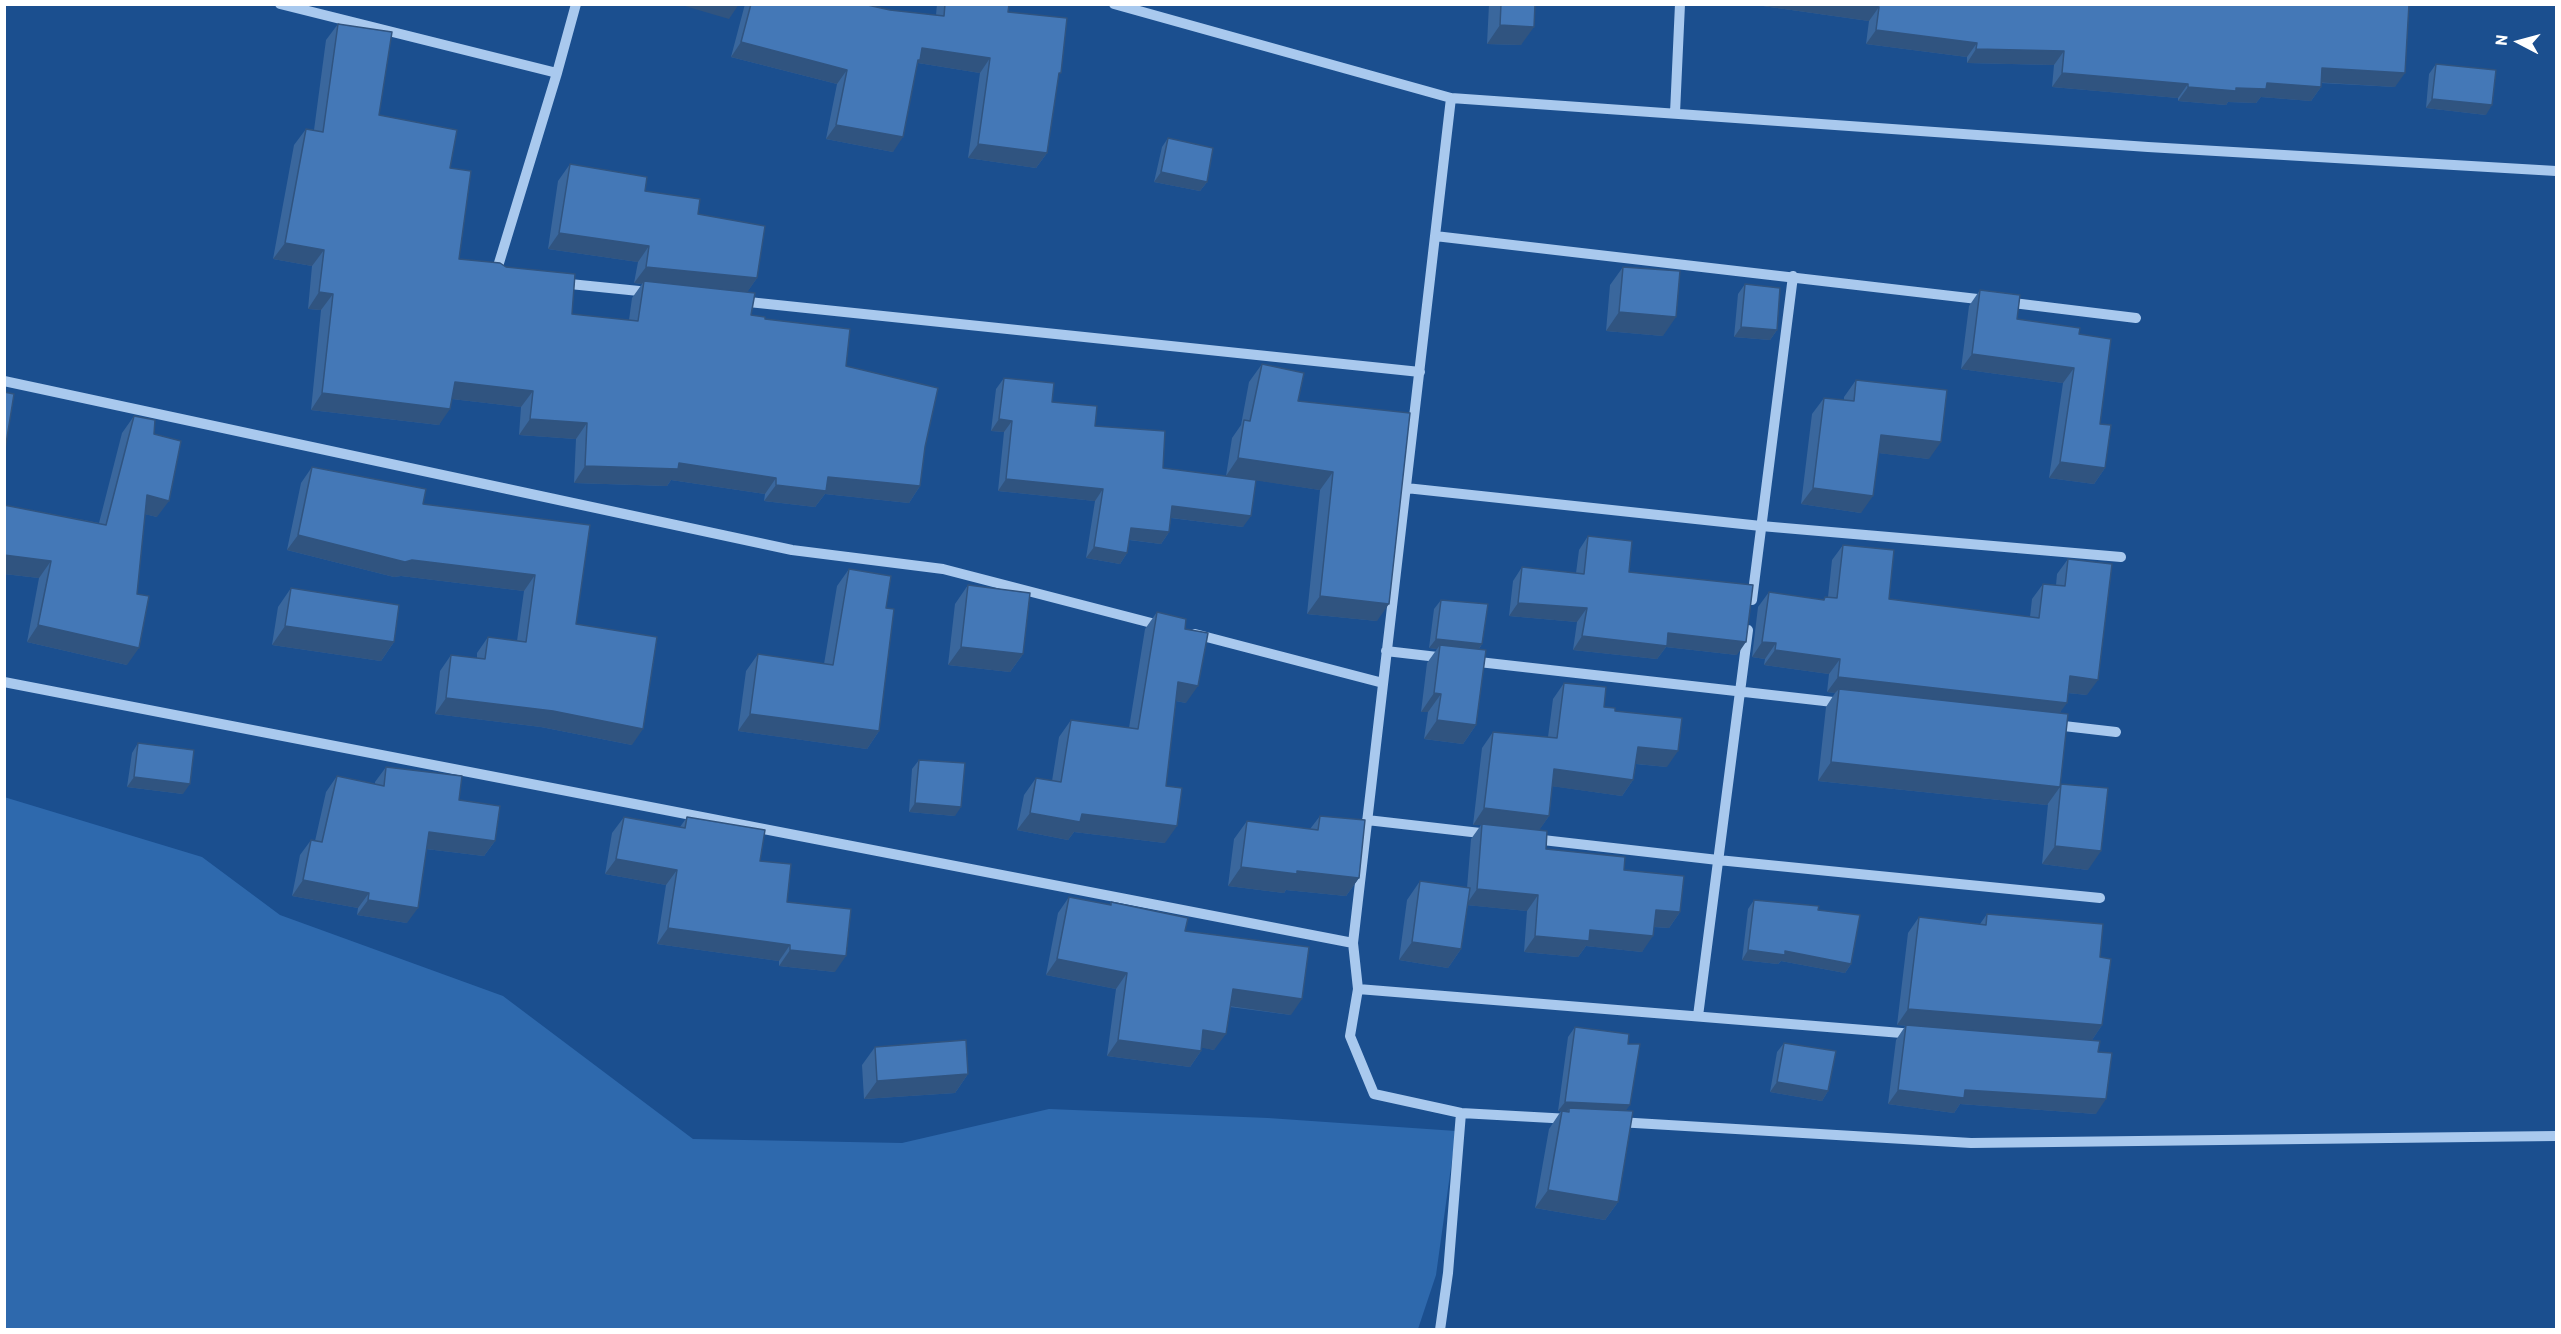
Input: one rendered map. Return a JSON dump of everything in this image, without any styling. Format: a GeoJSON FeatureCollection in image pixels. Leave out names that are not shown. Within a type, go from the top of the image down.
{"type":"FeatureCollection","features":[{"type":"Feature","properties":{"kind":"street"},"geometry":{"type":"LineString","coordinates":[[280,4],[557,73]]}},
{"type":"Feature","properties":{"kind":"street"},"geometry":{"type":"LineString","coordinates":[[506,277],[495,276],[576,4]]}},
{"type":"Feature","properties":{"kind":"street"},"geometry":{"type":"LineString","coordinates":[[1114,4],[1451,98],[2136,146],[2556,171]]}},
{"type":"Feature","properties":{"kind":"street"},"geometry":{"type":"LineString","coordinates":[[1675,113],[1680,4]]}},
{"type":"Feature","properties":{"kind":"street"},"geometry":{"type":"LineString","coordinates":[[1451,98],[1353,943],[1358,989],[1350,1036],[1374,1094],[1461,1113],[1580,1120]]}},
{"type":"Feature","properties":{"kind":"street"},"geometry":{"type":"LineString","coordinates":[[1435,236],[1793,276],[2136,318]]}},
{"type":"Feature","properties":{"kind":"street"},"geometry":{"type":"LineString","coordinates":[[1750,609],[1793,276]]}},
{"type":"Feature","properties":{"kind":"street"},"geometry":{"type":"LineString","coordinates":[[554,282],[661,293]]}},
{"type":"Feature","properties":{"kind":"street"},"geometry":{"type":"LineString","coordinates":[[732,300],[1420,372]]}},
{"type":"Feature","properties":{"kind":"street"},"geometry":{"type":"LineString","coordinates":[[4,381],[792,549],[942,569],[1174,629]]}},
{"type":"Feature","properties":{"kind":"street"},"geometry":{"type":"LineString","coordinates":[[1406,488],[1761,526],[2121,557]]}},
{"type":"Feature","properties":{"kind":"street"},"geometry":{"type":"LineString","coordinates":[[1698,1016],[1749,621]]}},
{"type":"Feature","properties":{"kind":"street"},"geometry":{"type":"LineString","coordinates":[[1186,632],[1383,683]]}},
{"type":"Feature","properties":{"kind":"street"},"geometry":{"type":"LineString","coordinates":[[1386,651],[1857,704]]}},
{"type":"Feature","properties":{"kind":"street"},"geometry":{"type":"LineString","coordinates":[[4,682],[1353,943]]}},
{"type":"Feature","properties":{"kind":"street"},"geometry":{"type":"LineString","coordinates":[[2045,724],[2116,732]]}},
{"type":"Feature","properties":{"kind":"street"},"geometry":{"type":"LineString","coordinates":[[1367,820],[1496,835]]}},
{"type":"Feature","properties":{"kind":"street"},"geometry":{"type":"LineString","coordinates":[[1519,837],[1718,860],[2100,898]]}},
{"type":"Feature","properties":{"kind":"street"},"geometry":{"type":"LineString","coordinates":[[1358,989],[1931,1035]]}},
{"type":"Feature","properties":{"kind":"street"},"geometry":{"type":"LineString","coordinates":[[1440,1329],[1448,1273],[1461,1113]]}},
{"type":"Feature","properties":{"kind":"street"},"geometry":{"type":"LineString","coordinates":[[1604,1121],[1971,1143],[2556,1136]]}},
{"type":"Feature","properties":{"kind":"shaded area"},"geometry":{"type":"Polygon","coordinates":[[[4,797],[202,857],[280,915],[503,996],[693,1139],[902,1143],[1049,1109],[1268,1118],[1456,1131],[1436,1275],[1418,1329],[5,1329],[4,797]]]}},
{"type":"Feature","properties":{"kind":"building"},"geometry":{"type":"Polygon","coordinates":[[[751,4],[863,4],[890,10],[944,16],[945,4],[1009,4],[1008,12],[1067,18],[1061,73],[1059,73],[1047,153],[978,144],[990,58],[922,48],[903,137],[836,125],[847,70],[741,42],[751,4]]]}},
{"type":"Feature","properties":{"kind":"building"},"geometry":{"type":"Polygon","coordinates":[[[1501,4],[1535,4],[1534,27],[1500,25],[1501,4]]]}},
{"type":"Feature","properties":{"kind":"building"},"geometry":{"type":"Polygon","coordinates":[[[1864,4],[2409,4],[2405,73],[2322,68],[2321,87],[2267,83],[2266,89],[2236,88],[2236,91],[2188,87],[2188,84],[2062,73],[2064,51],[1976,49],[1977,43],[1876,30],[1879,7],[1864,4]]]}},
{"type":"Feature","properties":{"kind":"building"},"geometry":{"type":"Polygon","coordinates":[[[338,24],[392,32],[379,115],[457,130],[450,168],[471,171],[459,259],[500,263],[506,267],[575,274],[572,314],[638,321],[644,281],[755,293],[751,315],[765,317],[765,319],[850,329],[846,366],[938,388],[925,447],[920,486],[828,477],[826,491],[776,485],[776,478],[679,463],[678,469],[585,466],[587,423],[530,419],[533,391],[455,382],[450,409],[322,393],[333,294],[319,292],[324,250],[285,243],[306,129],[323,132],[338,24]]]}},
{"type":"Feature","properties":{"kind":"building"},"geometry":{"type":"Polygon","coordinates":[[[2436,64],[2496,70],[2492,105],[2432,99],[2436,64]]]}},
{"type":"Feature","properties":{"kind":"building"},"geometry":{"type":"Polygon","coordinates":[[[1168,138],[1213,148],[1207,182],[1161,172],[1168,138]]]}},
{"type":"Feature","properties":{"kind":"building"},"geometry":{"type":"Polygon","coordinates":[[[570,164],[647,177],[645,191],[700,199],[698,214],[765,226],[757,278],[646,267],[649,246],[559,233],[570,164]]]}},
{"type":"Feature","properties":{"kind":"building"},"geometry":{"type":"Polygon","coordinates":[[[1623,267],[1680,271],[1676,317],[1619,312],[1623,267]]]}},
{"type":"Feature","properties":{"kind":"building"},"geometry":{"type":"Polygon","coordinates":[[[1745,284],[1780,288],[1777,330],[1741,327],[1745,284]]]}},
{"type":"Feature","properties":{"kind":"building"},"geometry":{"type":"Polygon","coordinates":[[[1980,290],[2020,295],[2017,319],[2080,328],[2079,334],[2111,339],[2100,424],[2111,425],[2105,468],[2060,462],[2074,368],[1972,354],[1980,290]]]}},
{"type":"Feature","properties":{"kind":"building"},"geometry":{"type":"Polygon","coordinates":[[[1262,364],[1304,373],[1298,401],[1410,413],[1389,604],[1320,596],[1333,472],[1238,458],[1244,420],[1250,421],[1262,364]]]}},
{"type":"Feature","properties":{"kind":"building"},"geometry":{"type":"Polygon","coordinates":[[[1004,378],[1054,383],[1052,402],[1097,406],[1095,426],[1165,431],[1163,468],[1256,480],[1251,516],[1172,506],[1169,532],[1131,528],[1127,553],[1094,547],[1103,489],[1006,479],[1012,421],[999,419],[1004,378]]]}},
{"type":"Feature","properties":{"kind":"building"},"geometry":{"type":"Polygon","coordinates":[[[1856,380],[1947,390],[1941,442],[1881,435],[1873,496],[1813,488],[1824,398],[1854,401],[1856,380]]]}},
{"type":"Feature","properties":{"kind":"building"},"geometry":{"type":"Polygon","coordinates":[[[4,392],[14,394],[5,450],[4,450],[4,392]]]}},
{"type":"Feature","properties":{"kind":"building"},"geometry":{"type":"Polygon","coordinates":[[[134,416],[155,420],[154,434],[181,441],[169,501],[147,495],[137,594],[149,596],[139,648],[38,625],[51,561],[4,555],[4,505],[106,525],[134,416]]]}},
{"type":"Feature","properties":{"kind":"building"},"geometry":{"type":"Polygon","coordinates":[[[312,467],[426,489],[423,504],[590,525],[576,624],[657,637],[643,729],[553,711],[446,698],[451,655],[485,659],[488,637],[526,642],[535,575],[412,560],[405,562],[298,535],[312,467]]]}},
{"type":"Feature","properties":{"kind":"building"},"geometry":{"type":"Polygon","coordinates":[[[1588,536],[1632,541],[1629,572],[1753,585],[1746,642],[1668,633],[1667,646],[1582,636],[1587,608],[1518,603],[1522,567],[1584,574],[1588,536]]]}},
{"type":"Feature","properties":{"kind":"building"},"geometry":{"type":"Polygon","coordinates":[[[1843,545],[1894,550],[1889,599],[2039,618],[2043,584],[2065,586],[2068,559],[2112,564],[2098,680],[2070,676],[2067,703],[1838,677],[1840,659],[1775,650],[1776,643],[1762,642],[1769,592],[1824,600],[1825,597],[1837,598],[1843,545]]]}},
{"type":"Feature","properties":{"kind":"building"},"geometry":{"type":"Polygon","coordinates":[[[849,569],[891,576],[886,608],[894,609],[879,731],[750,714],[758,654],[833,665],[849,569]]]}},
{"type":"Feature","properties":{"kind":"building"},"geometry":{"type":"Polygon","coordinates":[[[968,585],[1030,593],[1023,654],[961,647],[968,585]]]}},
{"type":"Feature","properties":{"kind":"building"},"geometry":{"type":"Polygon","coordinates":[[[291,588],[399,605],[394,642],[285,626],[291,588]]]}},
{"type":"Feature","properties":{"kind":"building"},"geometry":{"type":"Polygon","coordinates":[[[1441,600],[1488,604],[1482,644],[1436,639],[1441,600]]]}},
{"type":"Feature","properties":{"kind":"building"},"geometry":{"type":"Polygon","coordinates":[[[1157,612],[1186,619],[1185,629],[1208,633],[1198,686],[1178,682],[1166,786],[1182,788],[1177,826],[1082,814],[1080,822],[1030,813],[1036,778],[1061,782],[1071,720],[1138,729],[1157,612]]]}},
{"type":"Feature","properties":{"kind":"building"},"geometry":{"type":"Polygon","coordinates":[[[1440,645],[1486,650],[1476,725],[1437,720],[1441,694],[1434,693],[1440,645]]]}},
{"type":"Feature","properties":{"kind":"building"},"geometry":{"type":"Polygon","coordinates":[[[1564,683],[1606,687],[1604,707],[1615,708],[1615,711],[1682,718],[1678,751],[1638,747],[1633,780],[1554,769],[1549,816],[1484,808],[1493,732],[1557,738],[1564,683]]]}},
{"type":"Feature","properties":{"kind":"building"},"geometry":{"type":"Polygon","coordinates":[[[1839,689],[2068,714],[2060,787],[1831,762],[1839,689]]]}},
{"type":"Feature","properties":{"kind":"building"},"geometry":{"type":"Polygon","coordinates":[[[138,743],[194,750],[190,784],[134,777],[138,743]]]}},
{"type":"Feature","properties":{"kind":"building"},"geometry":{"type":"Polygon","coordinates":[[[919,760],[965,763],[961,807],[915,803],[919,760]]]}},
{"type":"Feature","properties":{"kind":"building"},"geometry":{"type":"Polygon","coordinates":[[[386,767],[462,776],[459,800],[500,806],[495,841],[429,832],[418,908],[368,900],[369,893],[303,880],[311,840],[322,842],[337,776],[384,786],[386,767]]]}},
{"type":"Feature","properties":{"kind":"building"},"geometry":{"type":"Polygon","coordinates":[[[2061,784],[2108,788],[2101,851],[2055,846],[2061,784]]]}},
{"type":"Feature","properties":{"kind":"building"},"geometry":{"type":"Polygon","coordinates":[[[1320,816],[1365,820],[1359,878],[1241,867],[1247,821],[1318,830],[1320,816]]]}},
{"type":"Feature","properties":{"kind":"building"},"geometry":{"type":"Polygon","coordinates":[[[624,817],[685,828],[687,817],[765,830],[760,861],[791,864],[787,902],[851,909],[846,956],[790,950],[790,945],[668,928],[677,870],[616,859],[624,817]]]}},
{"type":"Feature","properties":{"kind":"building"},"geometry":{"type":"Polygon","coordinates":[[[1482,824],[1547,831],[1546,849],[1625,857],[1624,870],[1684,876],[1680,912],[1656,910],[1653,936],[1590,930],[1589,941],[1535,936],[1538,895],[1477,889],[1482,824]]]}},
{"type":"Feature","properties":{"kind":"building"},"geometry":{"type":"Polygon","coordinates":[[[1420,881],[1470,888],[1461,949],[1412,942],[1420,881]]]}},
{"type":"Feature","properties":{"kind":"building"},"geometry":{"type":"Polygon","coordinates":[[[1069,897],[1111,905],[1111,902],[1188,918],[1185,931],[1309,947],[1302,999],[1233,989],[1226,1034],[1203,1030],[1201,1051],[1118,1040],[1127,973],[1057,959],[1069,897]]]}},
{"type":"Feature","properties":{"kind":"building"},"geometry":{"type":"Polygon","coordinates":[[[1754,900],[1819,906],[1818,910],[1860,915],[1851,964],[1785,951],[1785,955],[1748,950],[1754,900]]]}},
{"type":"Feature","properties":{"kind":"building"},"geometry":{"type":"Polygon","coordinates":[[[1987,914],[2103,924],[2100,957],[2111,959],[2102,1025],[1908,1009],[1919,917],[1986,925],[1987,914]]]}},
{"type":"Feature","properties":{"kind":"building"},"geometry":{"type":"Polygon","coordinates":[[[1906,1025],[2100,1041],[2098,1052],[2112,1053],[2106,1099],[1965,1090],[1964,1098],[1898,1090],[1906,1025]]]}},
{"type":"Feature","properties":{"kind":"building"},"geometry":{"type":"Polygon","coordinates":[[[1575,1027],[1629,1034],[1628,1044],[1640,1044],[1630,1105],[1565,1102],[1575,1027]]]}},
{"type":"Feature","properties":{"kind":"building"},"geometry":{"type":"Polygon","coordinates":[[[966,1040],[968,1074],[877,1081],[875,1047],[966,1040]]]}},
{"type":"Feature","properties":{"kind":"building"},"geometry":{"type":"Polygon","coordinates":[[[1784,1043],[1836,1051],[1828,1091],[1777,1082],[1784,1043]]]}},
{"type":"Feature","properties":{"kind":"building"},"geometry":{"type":"Polygon","coordinates":[[[1569,1108],[1633,1111],[1618,1202],[1548,1190],[1562,1111],[1569,1112],[1569,1108]]]}}]}
